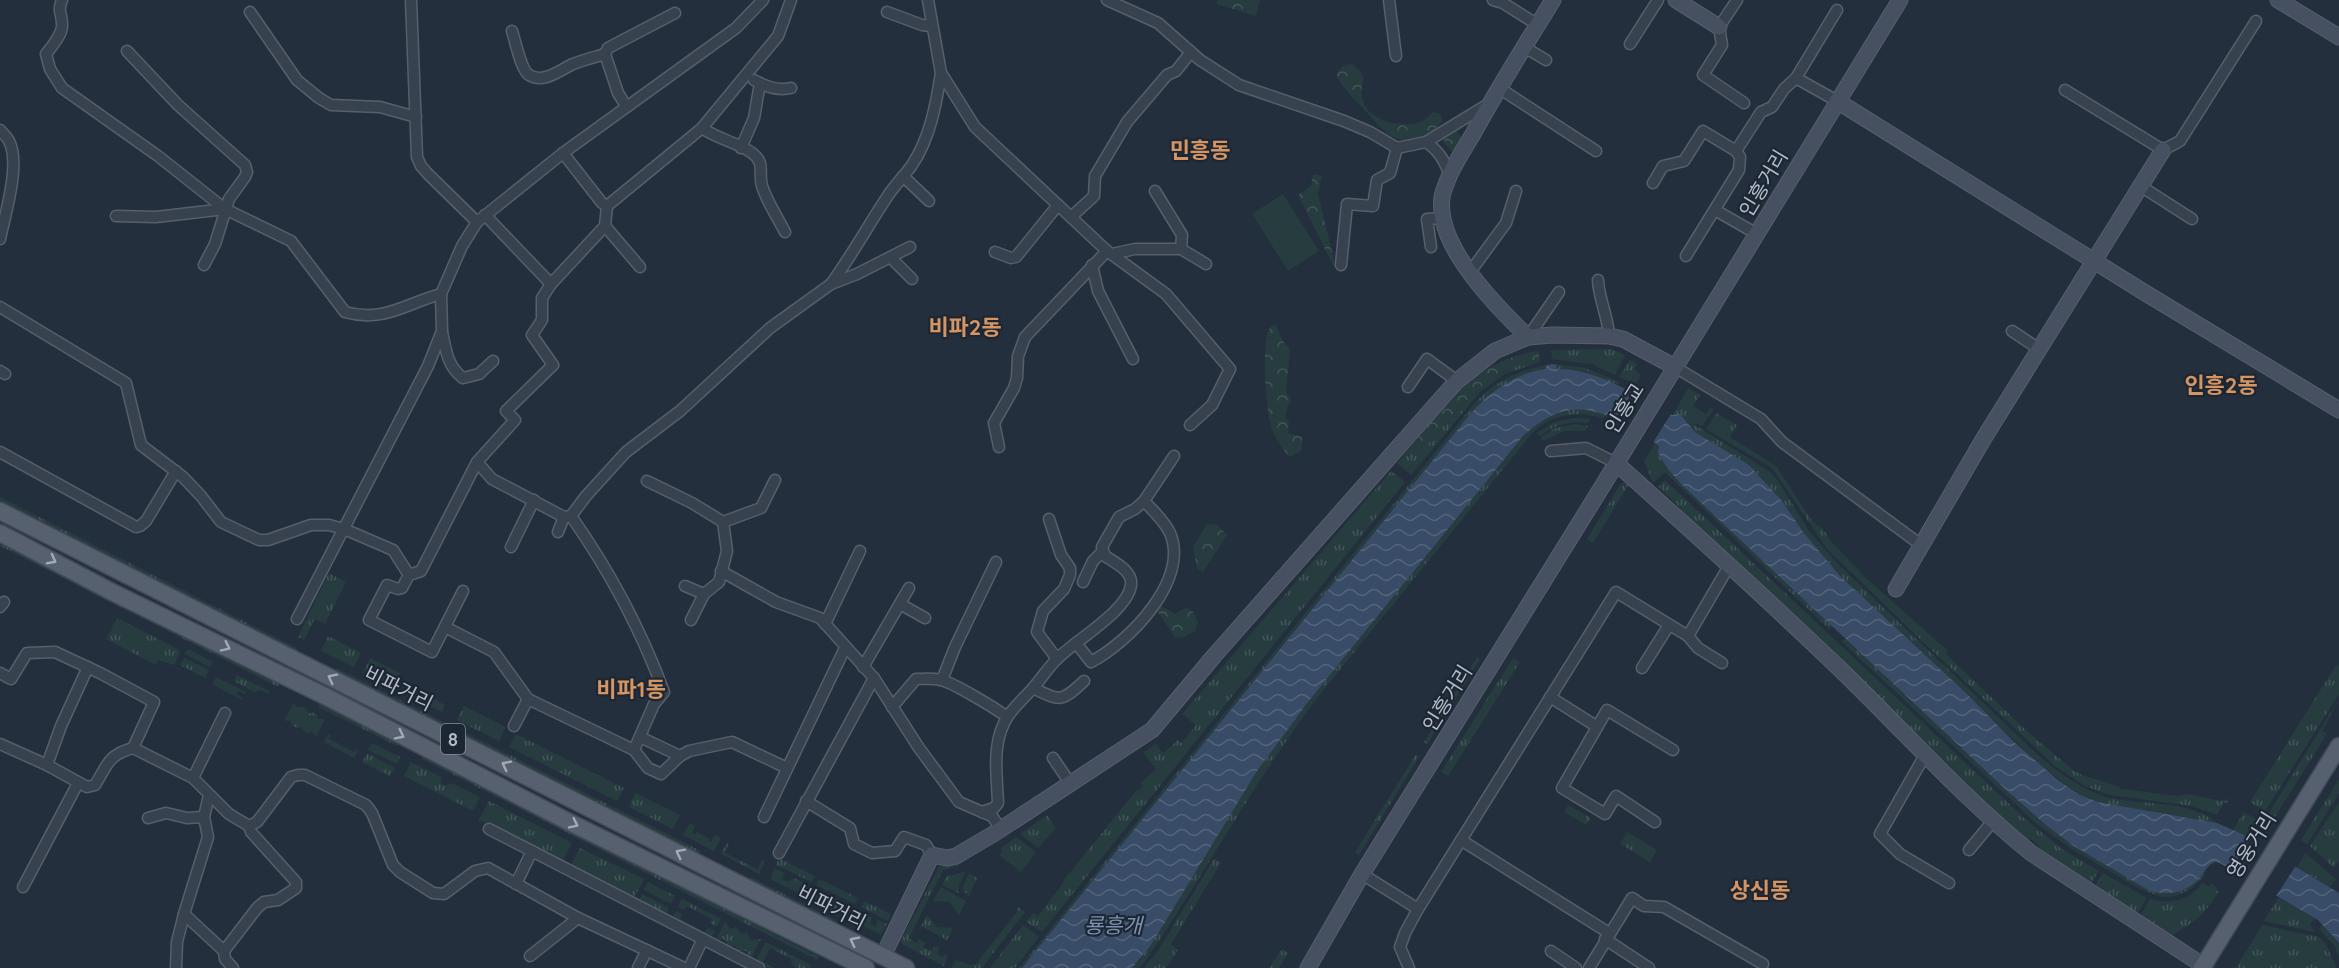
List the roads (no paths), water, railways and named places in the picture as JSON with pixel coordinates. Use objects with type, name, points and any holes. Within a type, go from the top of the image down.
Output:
[{"type":"main road","name":"비파거리","points":[[0,512],[906,968]]},
{"type":"main road","name":"비파거리","points":[[0,532],[112,592],[329,698],[567,821],[866,968]]},
{"type":"main road","name":"영웅거리","points":[[2203,967],[2339,746]]},
{"type":"street","points":[[62,0],[58,10],[63,24],[60,33],[46,54],[50,69],[62,88],[158,156],[225,209],[291,241],[345,312],[353,314],[391,313],[441,294]]},
{"type":"street","points":[[411,0],[417,158],[421,166],[551,284]]},
{"type":"street","points":[[493,361],[479,375],[463,378],[455,372],[448,360],[442,331],[441,294],[462,246],[481,219],[563,153],[736,28],[763,0]]},
{"type":"street","points":[[463,591],[432,652],[369,620],[387,585],[402,588],[409,575],[422,571],[477,462],[515,420],[506,411],[553,365],[532,335],[542,320],[542,298],[551,284],[606,226],[607,206],[702,129],[778,36],[791,0]]},
{"type":"street","points":[[928,0],[941,73],[975,127],[1109,253],[1166,294],[1230,369],[1212,405],[1190,425]]},
{"type":"street","points":[[1107,0],[1158,23],[1218,73],[1239,85],[1344,121],[1370,132],[1397,148],[1426,142],[1490,103]]},
{"type":"street","points":[[1389,0],[1396,56]]},
{"type":"street","points":[[1492,0],[1503,3],[1538,25]]},
{"type":"street","points":[[1528,337],[1500,309],[1470,272],[1448,237],[1443,218],[1443,189],[1490,103],[1553,0]]},
{"type":"street","points":[[1630,44],[1658,0]]},
{"type":"street","points":[[1676,0],[1719,27]]},
{"type":"street","points":[[1737,0],[1719,27],[1722,45],[1703,75],[1744,102]]},
{"type":"street","name":"인흥거리","points":[[1662,387],[1900,0]]},
{"type":"street","points":[[2278,0],[2339,37]]},
{"type":"street","points":[[1736,152],[1761,112],[1772,107],[1784,89],[1796,78],[1837,10]]},
{"type":"street","points":[[250,12],[297,80],[319,99],[331,105],[380,107],[416,117]]},
{"type":"street","points":[[887,12],[931,26]]},
{"type":"street","points":[[513,31],[524,68],[529,75],[540,77],[556,75],[571,65],[605,54],[612,45],[675,13]]},
{"type":"street","points":[[1896,589],[2139,185],[2163,150],[2180,141],[2256,21]]},
{"type":"street","points":[[1524,47],[1546,60]]},
{"type":"street","points":[[127,51],[178,105],[245,165],[247,172],[245,177],[225,209],[216,244],[204,265]]},
{"type":"street","points":[[1071,217],[1094,196],[1095,176],[1127,122],[1167,75],[1176,71],[1191,52]]},
{"type":"street","points":[[605,54],[618,93],[626,106]]},
{"type":"street","points":[[831,284],[852,255],[889,194],[912,164],[924,142],[935,109],[941,73]]},
{"type":"street","points":[[746,76],[782,90],[791,88]]},
{"type":"street","points":[[1796,78],[2339,410]]},
{"type":"street","points":[[741,148],[754,118],[760,83]]},
{"type":"street","points":[[1499,88],[1596,151]]},
{"type":"street","points":[[2065,90],[2163,150]]},
{"type":"street","points":[[702,129],[751,151],[761,162],[761,185],[785,232]]},
{"type":"street","points":[[0,130],[9,140],[13,153],[13,168],[0,239]]},
{"type":"street","points":[[1653,183],[1663,166],[1684,161],[1703,131],[1740,157],[1738,170],[1686,256]]},
{"type":"street","points":[[1426,142],[1435,148],[1444,159],[1450,175]]},
{"type":"street","points":[[1341,265],[1347,204],[1373,206],[1377,180],[1390,173],[1397,148]]},
{"type":"street","points":[[563,153],[602,203],[607,206]]},
{"type":"street","points":[[903,176],[930,201]]},
{"type":"street","points":[[2139,185],[2192,219]]},
{"type":"street","points":[[1155,191],[1182,235],[1180,249]]},
{"type":"street","points":[[1470,272],[1506,224],[1516,191]]},
{"type":"street","points":[[995,252],[1011,258],[1016,257],[1058,205]]},
{"type":"street","points":[[116,216],[156,217],[225,209]]},
{"type":"street","points":[[1715,210],[1757,234]]},
{"type":"street","points":[[1431,247],[1427,219],[1443,218]]},
{"type":"street","points":[[606,226],[640,267]]},
{"type":"street","points":[[558,532],[568,517],[626,452],[673,417],[770,328],[831,284],[857,274],[910,247]]},
{"type":"street","points":[[999,447],[994,423],[1014,388],[1018,356],[1025,337],[1092,265],[1109,253],[1135,249],[1180,249],[1206,264]]},
{"type":"street","points":[[891,258],[912,279]]},
{"type":"street","points":[[1092,265],[1098,291],[1133,359]]},
{"type":"street","points":[[1598,280],[1600,302],[1608,321],[1609,336]]},
{"type":"street","points":[[1528,337],[1559,292]]},
{"type":"street","points":[[0,307],[126,383],[141,445],[176,471],[201,496],[220,522],[259,540],[268,540],[311,525],[329,525],[344,529],[393,550],[409,575]]},
{"type":"street","points":[[297,619],[428,366],[442,331]]},
{"type":"street","points":[[2012,332],[2039,349]]},
{"type":"street","points":[[806,801],[850,828],[854,844],[872,853],[896,851],[904,837],[926,845],[932,855],[947,858],[956,856],[998,817],[1070,783],[1152,729],[1457,381],[1495,351],[1528,337],[1609,336],[1623,339],[1675,367],[1761,419],[1782,442],[1922,545]]},
{"type":"street","points":[[1408,387],[1427,359],[1457,381]]},
{"type":"street","name":"인흥교","points":[[1619,458],[1662,387]]},
{"type":"street","points":[[1551,451],[1586,448],[1619,458],[1729,566],[1841,670],[1993,821],[2031,853],[2203,967]]},
{"type":"street","points":[[0,452],[136,527],[146,521],[176,471]]},
{"type":"street","points":[[1083,582],[1093,561],[1102,552],[1102,547],[1119,517],[1135,509],[1144,501],[1174,456]]},
{"type":"street","name":"인흥거리","points":[[1308,968],[1362,874],[1619,458]]},
{"type":"street","points":[[477,462],[492,479],[568,517],[597,553],[653,662],[664,692],[654,704],[634,750]]},
{"type":"street","points":[[723,522],[761,508],[775,480]]},
{"type":"street","points":[[647,482],[692,503],[723,522]]},
{"type":"street","points":[[511,547],[534,500]]},
{"type":"street","points":[[1076,643],[1091,662],[1102,656],[1141,623],[1164,588],[1172,569],[1174,552],[1170,534],[1161,519],[1144,501]]},
{"type":"street","points":[[1048,519],[1061,555],[1070,568],[1070,575],[1064,589],[1043,611],[1036,632],[1057,659]]},
{"type":"street","points":[[691,620],[704,594],[719,582],[727,551],[723,522]]},
{"type":"street","points":[[825,624],[860,551]]},
{"type":"street","points":[[998,817],[996,746],[1007,717],[1057,659],[1120,607],[1131,586],[1126,570],[1102,552]]},
{"type":"street","points":[[942,680],[996,562]]},
{"type":"street","points":[[1688,636],[1729,566]]},
{"type":"street","points":[[721,571],[776,603],[820,618],[874,678],[919,748],[959,802],[998,817]]},
{"type":"street","points":[[685,586],[704,594]]},
{"type":"street","points":[[863,667],[909,588]]},
{"type":"street","points":[[1409,968],[1400,947],[1418,909],[1616,592],[1688,636],[1698,648],[1722,663]]},
{"type":"street","points":[[900,604],[926,618]]},
{"type":"street","points":[[1642,668],[1669,625]]},
{"type":"street","points":[[445,627],[494,652],[528,699],[634,750],[648,768],[661,774],[680,756],[694,749],[732,742],[787,768]]},
{"type":"street","points":[[764,817],[845,648]]},
{"type":"street","points":[[0,673],[11,679],[27,653],[55,652],[154,702],[133,748]]},
{"type":"street","points":[[47,765],[61,726],[88,667]]},
{"type":"street","points":[[779,854],[874,678]]},
{"type":"street","points":[[892,707],[916,679],[942,680],[996,708],[1007,717]]},
{"type":"street","points":[[1033,688],[1056,699],[1062,699],[1083,681]]},
{"type":"street","points":[[1550,698],[1596,726]]},
{"type":"street","points":[[514,726],[528,699]]},
{"type":"street","points":[[1655,822],[1616,796],[1605,814],[1562,788],[1607,710],[1673,750]]},
{"type":"street","points":[[193,778],[225,713]]},
{"type":"street","points":[[640,737],[680,756]]},
{"type":"street","points":[[0,744],[47,765],[87,787],[95,785],[112,757],[133,748],[193,778],[229,814],[249,826],[251,832],[296,882],[296,888],[278,900],[264,902],[257,908],[224,951]]},
{"type":"street","points":[[1925,755],[1880,834],[1900,854],[1949,883]]},
{"type":"street","points":[[1053,758],[1070,783]]},
{"type":"street","points":[[249,826],[257,822],[291,777],[305,775],[366,804],[372,813],[393,865],[433,893],[438,895],[450,891],[480,869],[488,868],[578,918],[684,968]]},
{"type":"street","points":[[23,887],[78,783]]},
{"type":"street","points":[[176,968],[177,942],[208,837],[204,817],[209,795]]},
{"type":"street","points":[[148,818],[165,813],[187,818],[204,817]]},
{"type":"street","points":[[1969,850],[1993,821]]},
{"type":"street","points":[[489,829],[759,968]]},
{"type":"street","points":[[1461,840],[1607,936],[1635,964],[1648,968]]},
{"type":"street","points":[[516,884],[532,851]]},
{"type":"street","points":[[883,956],[932,855]]},
{"type":"street","points":[[1362,874],[1418,909]]},
{"type":"street","points":[[1589,968],[1632,898],[1644,906],[1664,907],[1762,964]]},
{"type":"street","points":[[184,914],[224,951],[225,959],[233,968]]},
{"type":"street","points":[[530,956],[578,918]]},
{"type":"street","points":[[688,968],[703,939]]},
{"type":"street","points":[[638,968],[647,950]]},
{"type":"street","points":[[1551,951],[1576,968]]},
{"type":"water","name":"룡흥개","points":[[1554,364],[1557,369],[1573,370],[1603,379],[1672,415],[1680,414],[1695,432],[1749,465],[1782,501],[1804,533],[1840,576],[1967,694],[2014,742],[2058,780],[2080,795],[2098,802],[2217,823],[2242,834],[2339,893],[2339,943],[2318,920],[2220,863],[2215,862],[2207,867],[2196,881],[2184,890],[2163,893],[2148,890],[2072,845],[2004,788],[1681,484],[1658,453],[1659,446],[1613,418],[1586,410],[1574,410],[1549,417],[1523,436],[1305,706],[1257,771],[1151,945],[1132,968],[1022,968],[1471,413],[1505,384]]},
{"type":"district","name":"민흥동","points":[[1200,150]]},
{"type":"district","name":"비파2동","points":[[965,327]]},
{"type":"district","name":"인흥2동","points":[[2221,385]]},
{"type":"district","name":"비파1동","points":[[631,689]]},
{"type":"district","name":"상신동","points":[[1760,890]]}]
